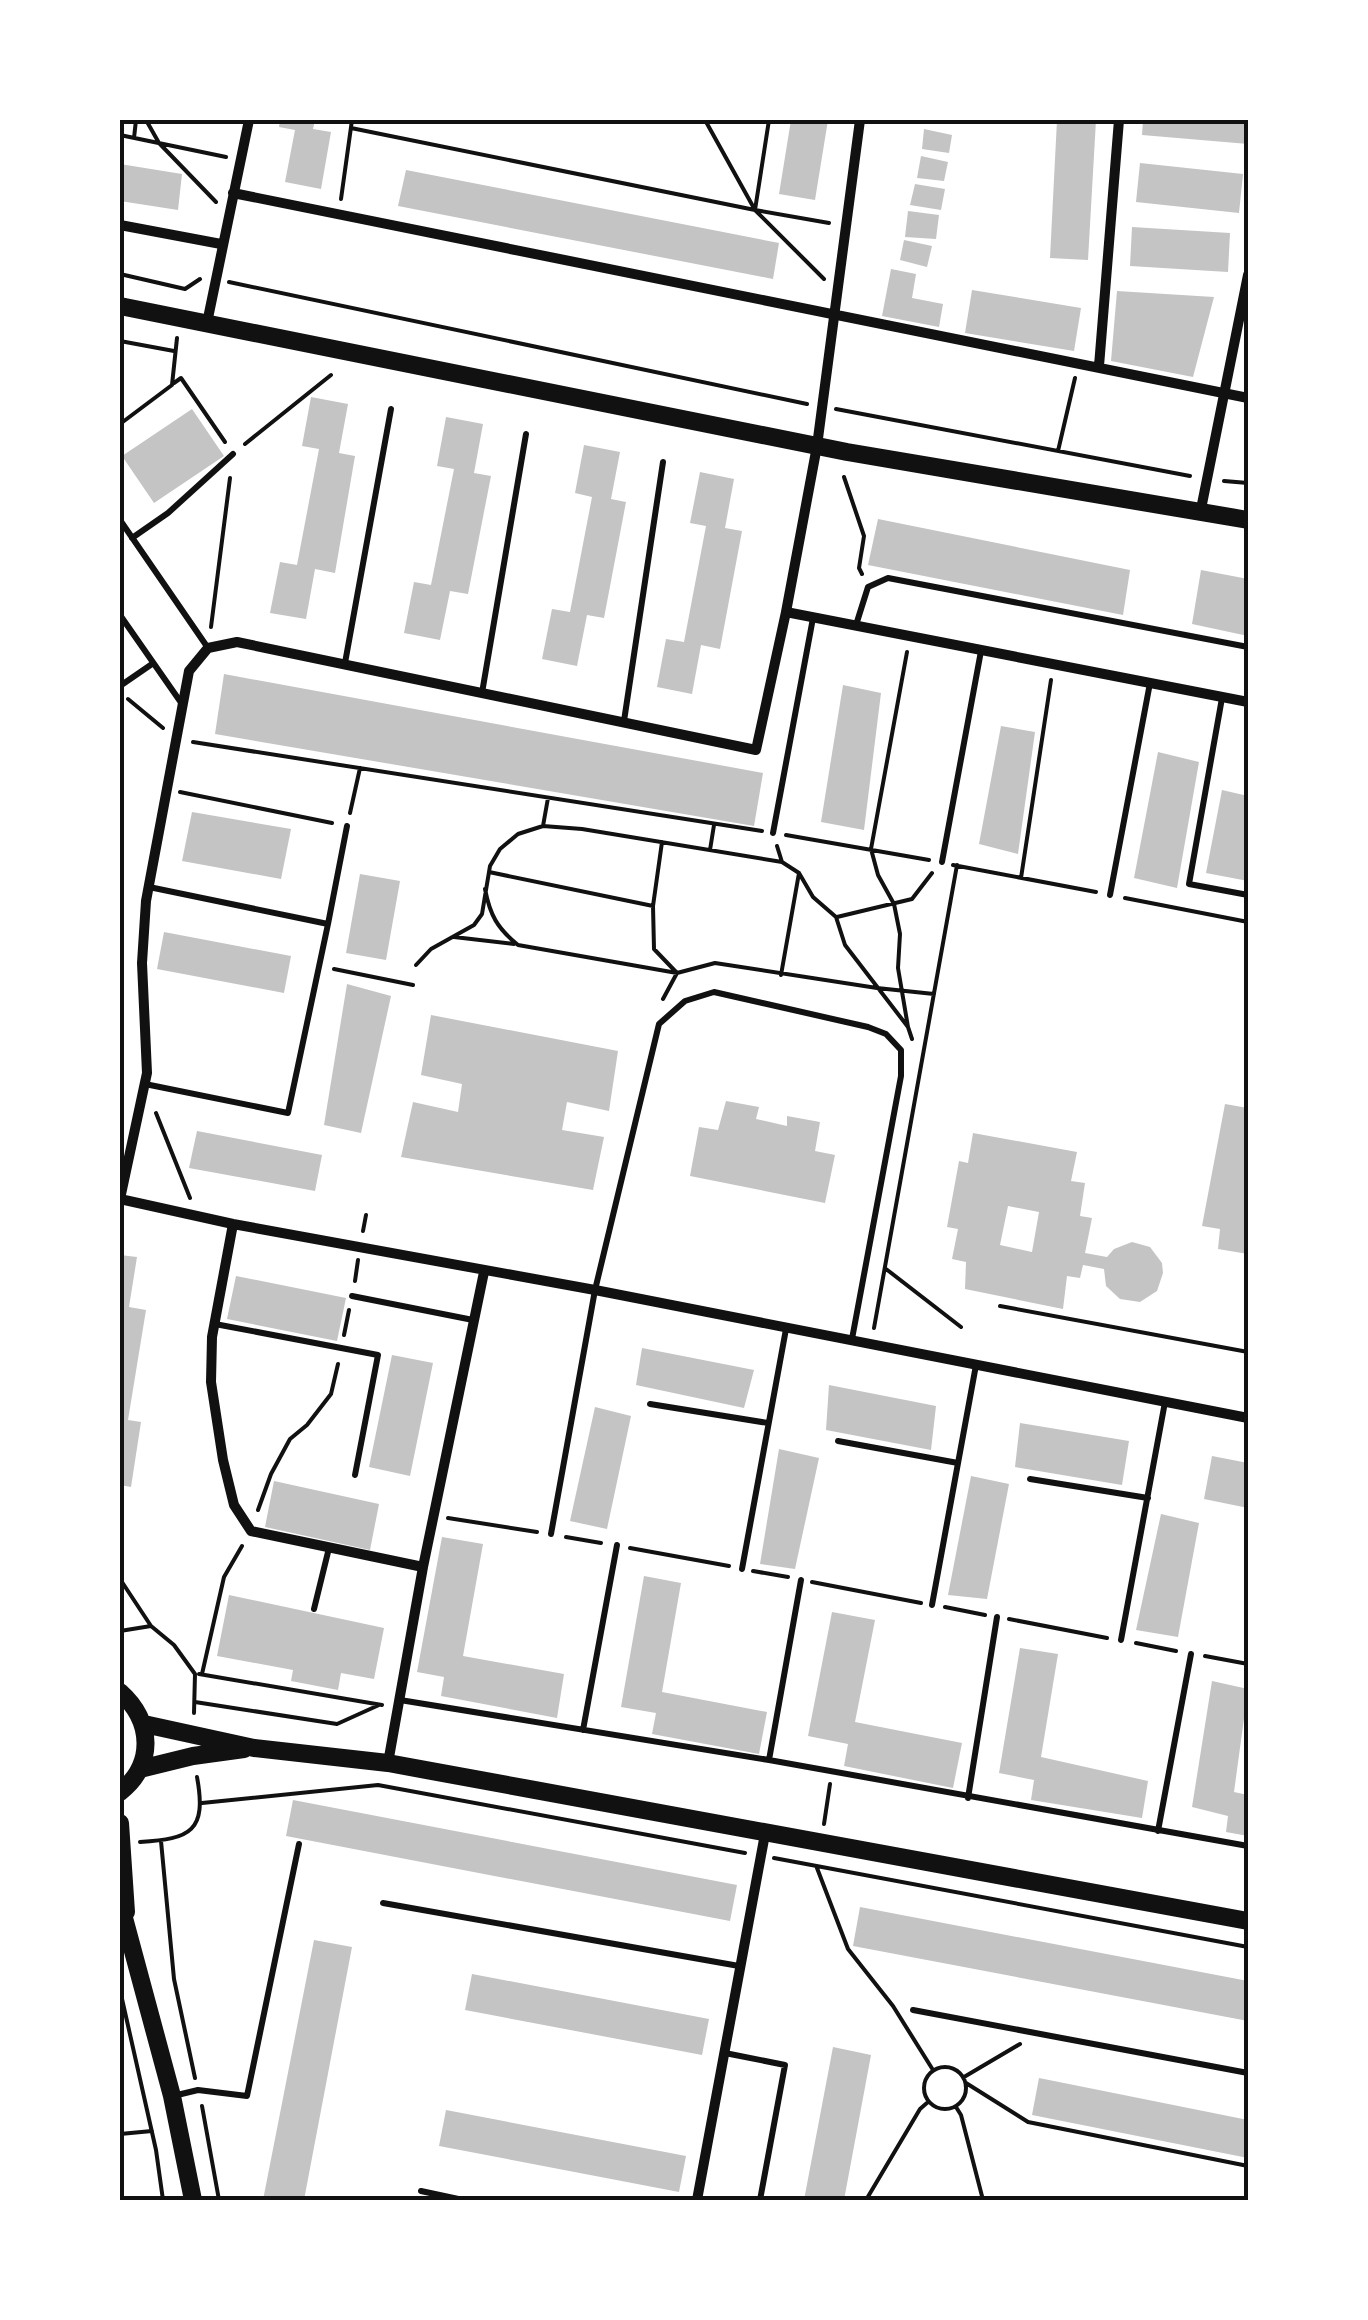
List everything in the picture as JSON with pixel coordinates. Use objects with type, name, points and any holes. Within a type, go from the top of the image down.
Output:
[{"type":"street","points":[[206,323],[249,120]]},
{"type":"street","points":[[860,120],[817,446],[756,750],[237,642],[208,648],[189,671],[149,888],[142,963],[145,1084],[120,1199],[233,1224],[596,1290],[1248,1418]]},
{"type":"street","points":[[1099,366],[1119,120]]},
{"type":"street","points":[[234,192],[1248,398]]},
{"type":"street","points":[[120,225],[222,244]]},
{"type":"street","points":[[1201,510],[1248,274]]},
{"type":"street","points":[[120,306],[817,446],[1248,520]]},
{"type":"street","points":[[786,612],[1248,702]]},
{"type":"street","points":[[233,1224],[214,1324],[211,1382],[234,1506],[251,1531],[423,1566]]},
{"type":"street","points":[[388,1763],[423,1566],[484,1272]]},
{"type":"street","points":[[120,1692],[144,1724],[146,1754],[140,1769],[120,1792]]},
{"type":"street","points":[[144,1724],[254,1748],[388,1763],[1248,1920]]},
{"type":"street","points":[[140,1769],[193,1756],[254,1748]]},
{"type":"street","points":[[120,1823],[123,1910],[172,2096],[193,2200]]},
{"type":"street","points":[[697,2200],[765,1834]]},
{"type":"lane","points":[[345,663],[391,410]]},
{"type":"lane","points":[[482,693],[526,434]]},
{"type":"lane","points":[[132,538],[168,513],[233,454]]},
{"type":"lane","points":[[624,723],[663,462]]},
{"type":"lane","points":[[120,520],[208,648]]},
{"type":"lane","points":[[856,626],[868,587],[888,578],[1248,647]]},
{"type":"lane","points":[[120,615],[183,706]]},
{"type":"lane","points":[[773,833],[813,618]]},
{"type":"lane","points":[[942,862],[981,651]]},
{"type":"lane","points":[[120,689],[152,664]]},
{"type":"lane","points":[[1110,895],[1150,684]]},
{"type":"lane","points":[[1222,697],[1189,884],[1248,895]]},
{"type":"lane","points":[[145,1084],[288,1113],[348,826]]},
{"type":"lane","points":[[149,888],[328,924]]},
{"type":"lane","points":[[551,1534],[596,1290],[659,1024],[685,1001],[714,992],[868,1027],[886,1034],[902,1050],[902,1076],[852,1339]]},
{"type":"lane","points":[[352,1296],[474,1320]]},
{"type":"lane","points":[[214,1324],[378,1355],[355,1475]]},
{"type":"lane","points":[[742,1568],[787,1328]]},
{"type":"lane","points":[[932,1605],[976,1365]]},
{"type":"lane","points":[[1121,1640],[1166,1402]]},
{"type":"lane","points":[[650,1404],[768,1423]]},
{"type":"lane","points":[[838,1440],[958,1463]]},
{"type":"lane","points":[[1030,1479],[1148,1498]]},
{"type":"lane","points":[[584,1730],[618,1545]]},
{"type":"lane","points":[[314,1609],[330,1547]]},
{"type":"lane","points":[[769,1760],[801,1580]]},
{"type":"lane","points":[[968,1798],[997,1617]]},
{"type":"lane","points":[[1158,1831],[1191,1654]]},
{"type":"lane","points":[[399,1704],[769,1760],[1248,1846]]},
{"type":"lane","points":[[172,2096],[198,2090],[247,2096],[300,1844]]},
{"type":"lane","points":[[384,1903],[741,1966]]},
{"type":"lane","points":[[913,2010],[1248,2073]]},
{"type":"lane","points":[[724,2053],[785,2065],[760,2200]]},
{"type":"lane","points":[[421,2191],[463,2200]]},
{"type":"path","points":[[134,138],[136,120]]},
{"type":"path","points":[[146,120],[159,143],[216,202]]},
{"type":"path","points":[[339,214],[352,120]]},
{"type":"path","points":[[704,120],[755,210],[835,290]]},
{"type":"path","points":[[755,210],[769,120]]},
{"type":"path","points":[[351,128],[846,226]]},
{"type":"path","points":[[120,135],[226,157]]},
{"type":"path","points":[[120,274],[185,289],[201,278],[214,279],[822,407],[1206,479],[1248,483]]},
{"type":"path","points":[[120,341],[174,351],[172,385]]},
{"type":"path","points":[[1058,451],[1078,362]]},
{"type":"path","points":[[233,454],[331,375]]},
{"type":"path","points":[[120,424],[181,378],[233,454],[208,648]]},
{"type":"path","points":[[844,477],[864,536],[859,568],[868,587]]},
{"type":"path","points":[[910,637],[871,848],[878,875],[894,904],[900,934],[898,968],[912,1040]]},
{"type":"path","points":[[1021,878],[1054,665]]},
{"type":"path","points":[[120,689],[177,740],[871,848],[1248,922]]},
{"type":"path","points":[[167,790],[348,826],[360,768]]},
{"type":"path","points":[[544,826],[548,798]]},
{"type":"path","points":[[710,850],[714,824]]},
{"type":"path","points":[[416,966],[431,949],[474,925],[482,914],[489,872],[500,848],[518,834],[544,826],[582,829],[782,862],[800,873],[812,897],[836,917],[844,944],[908,1027]]},
{"type":"path","points":[[773,833],[782,862]]},
{"type":"path","points":[[662,842],[653,906],[654,949],[676,973]]},
{"type":"path","points":[[836,917],[912,899],[942,862]]},
{"type":"path","points":[[871,1343],[957,865]]},
{"type":"path","points":[[489,872],[653,906]]},
{"type":"path","points":[[780,974],[800,873]]},
{"type":"path","points":[[485,889],[490,914],[502,932],[518,945]]},
{"type":"path","points":[[454,936],[676,973],[715,963],[934,994]]},
{"type":"path","points":[[319,966],[412,985]]},
{"type":"path","points":[[917,1054],[922,1067]]},
{"type":"path","points":[[145,1084],[197,1216]]},
{"type":"path","points":[[202,1674],[224,1578],[251,1531],[280,1456],[330,1394],[366,1215]]},
{"type":"path","points":[[885,1269],[961,1328]]},
{"type":"path","points":[[1000,1306],[1248,1352]]},
{"type":"path","points":[[433,1516],[618,1545],[1248,1664]]},
{"type":"path","points":[[120,1579],[150,1626],[174,1645],[195,1674],[193,1721]]},
{"type":"path","points":[[120,1631],[150,1626]]},
{"type":"path","points":[[195,1674],[399,1704]]},
{"type":"path","points":[[195,1702],[338,1724],[379,1704]]},
{"type":"path","points":[[136,1842],[187,1835],[198,1824],[202,1803],[195,1766]]},
{"type":"path","points":[[832,1772],[817,1867],[848,1949],[893,2006],[932,2070]]},
{"type":"path","points":[[202,1803],[378,1785],[1248,1947]]},
{"type":"path","points":[[161,1841],[174,1979],[219,2200]]},
{"type":"path","points":[[120,1990],[152,2131],[163,2200]]},
{"type":"path","points":[[965,2080],[1036,2035]]},
{"type":"path","points":[[932,2070],[946,2066],[1028,2122],[1248,2166]]},
{"type":"path","points":[[932,2070],[924,2089],[928,2102],[941,2109],[956,2107],[965,2097],[965,2080]]},
{"type":"path","points":[[866,2200],[920,2109],[928,2102]]},
{"type":"path","points":[[956,2107],[983,2200]]},
{"type":"path","points":[[120,2134],[152,2131]]},
{"type":"building","points":[[280,120],[315,120],[313,129],[331,132],[321,189],[285,182],[295,130],[279,127]]},
{"type":"building","points":[[791,120],[828,120],[815,200],[779,194]]},
{"type":"building","points":[[1057,120],[1096,120],[1088,260],[1050,258]]},
{"type":"building","points":[[1143,120],[1248,120],[1248,144],[1142,135]]},
{"type":"building","points":[[924,129],[952,135],[949,153],[922,149]]},
{"type":"building","points":[[921,156],[948,162],[944,181],[917,178]]},
{"type":"building","points":[[1140,163],[1243,174],[1239,213],[1136,202]]},
{"type":"building","points":[[120,164],[182,174],[178,210],[120,201]]},
{"type":"building","points":[[406,170],[779,243],[773,279],[398,206]]},
{"type":"building","points":[[915,184],[945,189],[941,210],[910,205]]},
{"type":"building","points":[[908,211],[939,215],[936,239],[905,237]]},
{"type":"building","points":[[1132,227],[1230,233],[1228,272],[1130,266]]},
{"type":"building","points":[[904,240],[932,246],[927,267],[900,260]]},
{"type":"building","points":[[891,269],[916,274],[912,298],[943,304],[939,327],[882,316]]},
{"type":"building","points":[[972,290],[1081,308],[1074,351],[965,333]]},
{"type":"building","points":[[1117,291],[1214,297],[1193,377],[1111,361]]},
{"type":"building","points":[[311,397],[348,404],[339,453],[355,456],[335,573],[315,569],[306,619],[270,613],[280,562],[297,565],[319,449],[302,446]]},
{"type":"building","points":[[192,409],[224,456],[154,503],[122,456]]},
{"type":"building","points":[[446,417],[483,424],[474,473],[491,476],[468,594],[450,591],[440,640],[404,633],[414,582],[431,585],[454,469],[437,466]]},
{"type":"building","points":[[584,445],[620,452],[611,499],[626,502],[604,618],[587,615],[577,666],[542,659],[552,609],[570,612],[592,497],[575,493]]},
{"type":"building","points":[[700,472],[734,479],[725,528],[742,531],[720,649],[701,645],[692,694],[657,687],[666,639],[684,642],[706,526],[690,523]]},
{"type":"building","points":[[878,519],[1130,570],[1123,615],[868,565]]},
{"type":"building","points":[[1201,570],[1248,579],[1248,636],[1192,624]]},
{"type":"building","points":[[224,674],[763,773],[754,826],[215,734]]},
{"type":"building","points":[[843,685],[881,693],[864,830],[821,822]]},
{"type":"building","points":[[1001,726],[1035,732],[1018,854],[979,844]]},
{"type":"building","points":[[1158,752],[1199,762],[1177,888],[1134,878]]},
{"type":"building","points":[[1222,790],[1248,796],[1248,881],[1206,873]]},
{"type":"building","points":[[192,812],[291,829],[281,879],[182,861]]},
{"type":"building","points":[[360,874],[400,881],[386,960],[346,953]]},
{"type":"building","points":[[164,932],[291,956],[284,993],[157,969]]},
{"type":"building","points":[[347,984],[391,996],[361,1133],[324,1125]]},
{"type":"building","points":[[431,1015],[618,1051],[609,1111],[567,1102],[562,1130],[604,1137],[593,1190],[401,1157],[413,1102],[458,1112],[462,1084],[421,1075]]},
{"type":"building","points":[[726,1101],[759,1107],[756,1119],[787,1126],[787,1116],[820,1122],[815,1151],[835,1155],[825,1203],[690,1176],[699,1127],[718,1130]]},
{"type":"building","points":[[1225,1104],[1248,1108],[1248,1254],[1218,1249],[1220,1229],[1202,1226]]},
{"type":"building","points":[[197,1131],[322,1155],[315,1191],[189,1168]]},
{"type":"building","points":[[973,1133],[1077,1152],[1071,1181],[1085,1183],[1080,1216],[1092,1218],[1085,1253],[1107,1257],[1114,1249],[1132,1242],[1150,1247],[1162,1263],[1157,1291],[1140,1302],[1120,1299],[1106,1286],[1104,1269],[1083,1265],[1080,1278],[1067,1276],[1063,1309],[965,1289],[966,1262],[952,1259],[958,1229],[947,1227],[959,1161],[968,1163]],"holes":[[[1008,1206],[1039,1212],[1032,1252],[1000,1245]]]},
{"type":"building","points":[[120,1255],[137,1257],[129,1307],[146,1310],[128,1420],[141,1422],[131,1487],[120,1485]]},
{"type":"building","points":[[236,1276],[346,1298],[337,1341],[227,1319]]},
{"type":"building","points":[[642,1348],[754,1370],[744,1408],[636,1385]]},
{"type":"building","points":[[392,1355],[433,1363],[410,1476],[369,1467]]},
{"type":"building","points":[[829,1385],[936,1406],[931,1450],[826,1430]]},
{"type":"building","points":[[595,1407],[631,1416],[607,1529],[570,1521]]},
{"type":"building","points":[[1020,1423],[1129,1441],[1122,1485],[1015,1467]]},
{"type":"building","points":[[779,1449],[819,1458],[795,1569],[760,1564]]},
{"type":"building","points":[[1212,1456],[1248,1463],[1248,1508],[1204,1499]]},
{"type":"building","points":[[971,1476],[1009,1484],[987,1599],[948,1595]]},
{"type":"building","points":[[274,1481],[379,1504],[370,1550],[265,1527]]},
{"type":"building","points":[[1161,1514],[1199,1523],[1178,1637],[1136,1630]]},
{"type":"building","points":[[442,1537],[483,1544],[463,1656],[564,1674],[557,1718],[441,1696],[444,1677],[417,1672]]},
{"type":"building","points":[[644,1576],[681,1583],[662,1692],[767,1712],[759,1754],[652,1734],[656,1713],[621,1707]]},
{"type":"building","points":[[229,1595],[384,1628],[374,1679],[341,1673],[338,1690],[291,1681],[293,1670],[217,1656]]},
{"type":"building","points":[[832,1612],[875,1620],[855,1722],[962,1743],[953,1788],[844,1766],[848,1744],[808,1736]]},
{"type":"building","points":[[1020,1648],[1058,1654],[1041,1757],[1148,1781],[1142,1818],[1031,1800],[1034,1780],[999,1773]]},
{"type":"building","points":[[1212,1681],[1248,1689],[1234,1792],[1248,1795],[1248,1836],[1226,1832],[1228,1816],[1192,1807]]},
{"type":"building","points":[[293,1800],[737,1885],[730,1921],[286,1836]]},
{"type":"building","points":[[860,1907],[1248,1981],[1248,2021],[853,1946]]},
{"type":"building","points":[[314,1940],[352,1947],[304,2200],[263,2200]]},
{"type":"building","points":[[472,1974],[709,2019],[702,2055],[465,2010]]},
{"type":"building","points":[[833,2047],[871,2055],[844,2200],[804,2200]]},
{"type":"building","points":[[1039,2078],[1248,2120],[1248,2158],[1032,2115]]},
{"type":"building","points":[[446,2110],[686,2156],[679,2192],[439,2146]]}]
